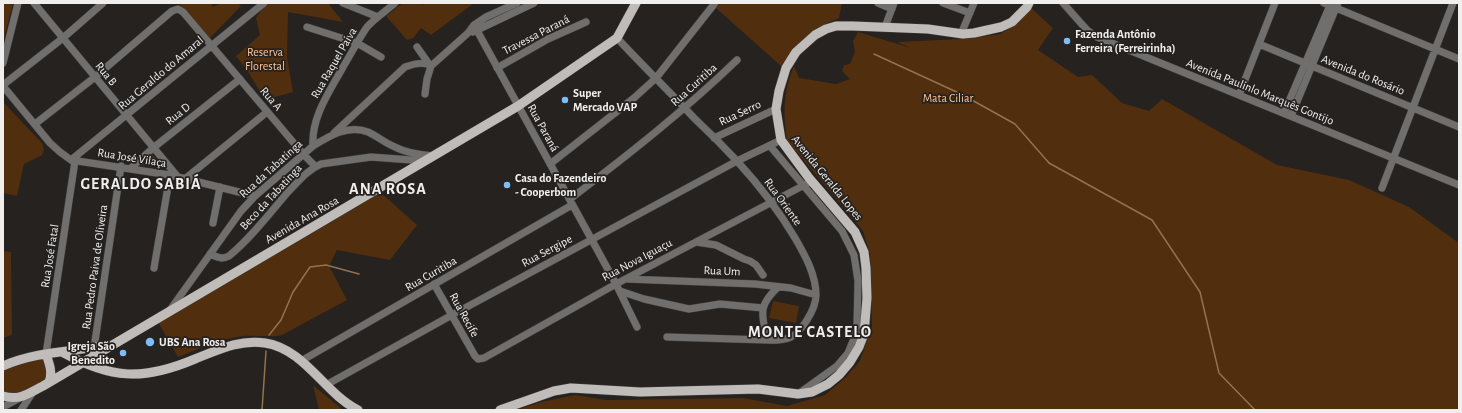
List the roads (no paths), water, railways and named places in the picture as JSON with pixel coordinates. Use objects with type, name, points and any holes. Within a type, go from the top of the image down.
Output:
[{"type":"main road","points":[[616,38],[636,3]]},
{"type":"main road","name":"Avenida Geralda Lopes","points":[[500,410],[554,391],[571,388],[640,392],[758,389],[798,394],[812,392],[828,384],[839,375],[850,362],[860,347],[864,334],[866,319],[866,268],[864,252],[855,232],[808,183],[781,140],[776,109],[779,91],[786,68],[796,52],[815,35],[836,26],[928,29],[961,34],[974,33],[1001,27],[1012,22],[1029,3]]},
{"type":"main road","name":"Avenida Ana Rosa","points":[[21,398],[119,342],[518,106],[616,38]]},
{"type":"main road","name":"Avenida Ana Rosa","points":[[3,366],[20,359],[42,354],[94,348],[119,342]]},
{"type":"main road","points":[[62,352],[82,363],[112,372],[144,374],[173,368],[224,347],[250,342],[265,343],[289,352],[340,398],[358,410]]},
{"type":"main road","points":[[42,354],[51,369],[48,382]]},
{"type":"main road","points":[[3,396],[9,398],[21,398]]},
{"type":"street","points":[[3,63],[18,3]]},
{"type":"street","name":"Rua B","points":[[34,3],[153,148],[174,176]]},
{"type":"street","points":[[73,160],[60,152],[50,143],[3,86],[63,38],[103,3]]},
{"type":"street","name":"Rua Geraldo do Amaral","points":[[73,160],[264,3]]},
{"type":"street","points":[[343,3],[378,17]]},
{"type":"street","name":"Rua Raquel Paiva","points":[[313,146],[314,127],[319,113],[357,43],[367,28],[395,3]]},
{"type":"street","points":[[425,94],[430,65],[486,17],[516,3]]},
{"type":"street","points":[[475,28],[534,3]]},
{"type":"street","points":[[550,164],[634,98],[656,78],[715,3]]},
{"type":"street","points":[[878,3],[893,6],[885,27]]},
{"type":"street","points":[[943,3],[970,13]]},
{"type":"street","points":[[961,34],[974,3]]},
{"type":"street","name":"Avenida Paulinlo Marquês Gontijo","points":[[1063,3],[1088,30],[1097,37],[1459,184]]},
{"type":"street","points":[[1239,95],[1275,3]]},
{"type":"street","points":[[1382,188],[1453,3]]},
{"type":"street","points":[[1288,115],[1332,5],[1459,59]]},
{"type":"street","name":"Rua A","points":[[95,77],[172,11],[178,9],[183,12],[212,45],[304,155],[315,166]]},
{"type":"street","name":"Travessa Paraná","points":[[497,68],[548,39],[586,22]]},
{"type":"street","points":[[307,27],[357,43],[381,57]]},
{"type":"street","name":"Rua Paraná","points":[[475,28],[618,287],[636,327]]},
{"type":"street","name":"Rua Oriente","points":[[616,38],[737,161],[771,202],[801,248],[813,278],[816,295],[811,314],[805,324],[796,334],[782,341],[667,337]]},
{"type":"street","name":"Avenida do Rosário","points":[[1259,44],[1459,127]]},
{"type":"street","points":[[417,47],[430,65]]},
{"type":"street","name":"Rua Curitiba","points":[[300,361],[434,284],[571,202],[685,108],[737,60]]},
{"type":"street","points":[[332,134],[406,67],[417,64],[430,65]]},
{"type":"street","points":[[35,124],[95,77]]},
{"type":"street","name":"Rua D","points":[[131,168],[153,148],[240,79]]},
{"type":"street","name":"Rua Serro","points":[[714,138],[776,109]]},
{"type":"street","points":[[186,178],[268,112]]},
{"type":"street","name":"Rua da Tabatinga","points":[[168,313],[235,218],[254,196],[313,146],[332,134],[350,130],[362,130],[376,136],[396,148],[430,159]]},
{"type":"street","name":"Rua Sergipe","points":[[326,385],[737,161],[781,140]]},
{"type":"street","name":"Avenida Geralda Lopes","points":[[770,146],[808,183]]},
{"type":"street","name":"Beco da Tabatinga","points":[[210,254],[225,258],[232,254],[300,180],[315,166],[327,162],[371,157],[430,159]]},
{"type":"street","name":"Rua José Vilaça","points":[[73,160],[121,166],[186,178],[254,196]]},
{"type":"street","name":"Rua José Fatal","points":[[42,354],[73,160]]},
{"type":"street","name":"Rua Pedro Paiva de Oliveira","points":[[94,348],[121,166]]},
{"type":"street","points":[[154,268],[174,176]]},
{"type":"street","name":"Rua Nova Iguaçu","points":[[475,356],[481,359],[487,357],[514,340],[618,287],[626,278],[808,183]]},
{"type":"street","points":[[213,223],[220,187]]},
{"type":"street","points":[[695,242],[716,245],[744,259],[750,260],[756,265],[763,275]]},
{"type":"street","name":"Rua Um","points":[[626,278],[739,283],[798,289],[816,295]]},
{"type":"street","name":"Rua Recife","points":[[434,284],[475,356]]},
{"type":"street","points":[[618,287],[644,299],[689,309],[720,304],[763,308]]},
{"type":"street","points":[[767,340],[763,322],[763,308],[767,298],[778,287]]},
{"type":"street","points":[[21,410],[34,391]]},
{"type":"street","points":[[3,407],[21,398]]},
{"type":"waterway","points":[[874,54],[961,94],[1015,124],[1049,163],[1152,220],[1200,292],[1219,373],[1255,410]]},
{"type":"waterway","points":[[269,335],[281,320],[293,292],[310,267],[326,265],[359,274]]},
{"type":"waterway","points":[[262,410],[266,351]]},
{"type":"place","name":"Fazenda Antônio Ferreira (Ferreirinha)","points":[[1067,41]]},
{"type":"place","name":"Super Mercado VAP","points":[[565,100]]},
{"type":"place","name":"Casa do Fazendeiro - Cooperbom","points":[[507,185]]},
{"type":"place","name":"UBS Ana Rosa","points":[[150,342]]},
{"type":"place","name":"Igreja São Benedito","points":[[123,353]]},
{"type":"district","name":"GERALDO SABIÁ","points":[[141,184]]},
{"type":"district","name":"ANA ROSA","points":[[388,189]]},
{"type":"district","name":"MONTE CASTELO","points":[[810,332]]},
{"type":"park label","name":"Reserva Florestal","points":[[265,59]]},
{"type":"park label","name":"Mata Ciliar","points":[[948,98]]}]
